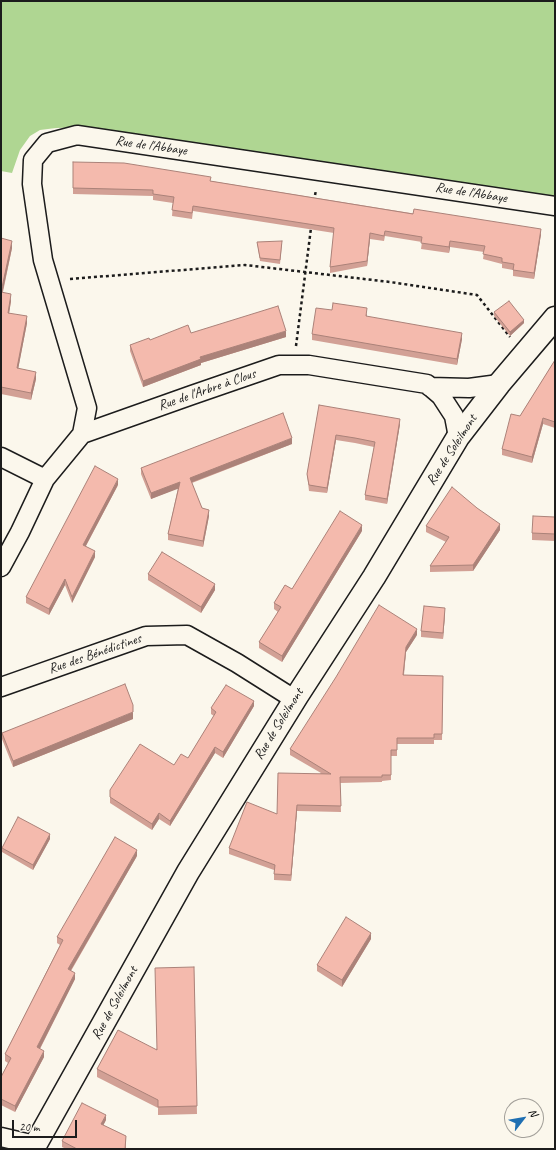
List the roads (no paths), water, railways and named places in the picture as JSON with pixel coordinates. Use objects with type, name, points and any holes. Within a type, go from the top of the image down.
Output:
[{"type":"street","name":"Rue de l'Abbaye","points":[[82,434],[87,408],[43,260],[32,184],[33,160],[47,143],[77,135],[555,206]]},
{"type":"street","points":[[535,203],[555,214]]},
{"type":"street","name":"Rue de Soleilmont","points":[[34,1147],[188,872],[294,699],[374,577],[458,437],[499,384],[555,318]]},
{"type":"street","name":"Rue de l'Arbre à Clous","points":[[82,434],[280,365],[303,365],[427,384],[441,396],[454,416],[458,437]]},
{"type":"street","points":[[430,387],[469,388],[499,384]]},
{"type":"street","points":[[1,567],[20,532],[45,479],[82,434]]},
{"type":"street","points":[[1,457],[45,479]]},
{"type":"street","name":"Rue des Bénédictines","points":[[1,687],[146,636],[187,635],[294,699]]},
{"type":"street","points":[[1,1137],[34,1147]]}]
